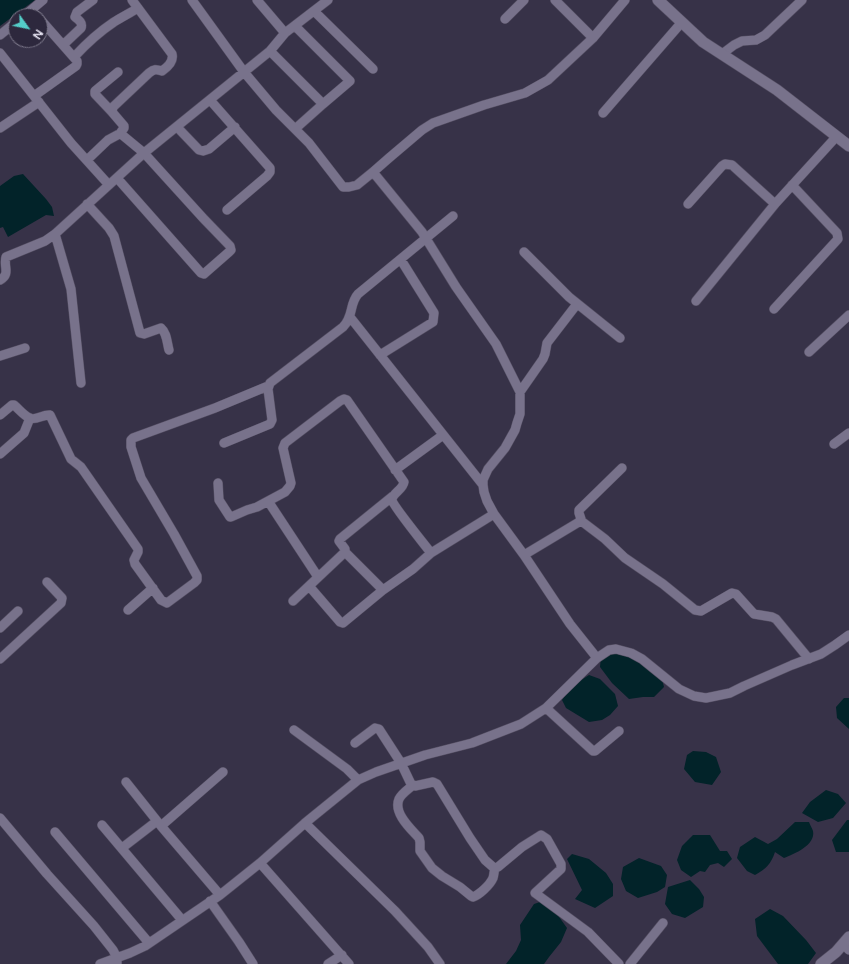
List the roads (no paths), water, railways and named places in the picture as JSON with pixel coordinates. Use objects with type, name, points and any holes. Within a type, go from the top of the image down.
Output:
[{"type":"street","points":[[63,45],[82,26],[76,17],[77,12],[93,0]]},
{"type":"street","points":[[112,112],[113,107],[149,72],[156,69],[162,71],[172,62],[173,57],[132,0]]},
{"type":"street","points":[[192,0],[244,72],[276,110],[309,144],[343,187],[356,185],[422,130],[433,123],[484,105],[525,93],[548,80],[593,38],[625,0]]},
{"type":"street","points":[[257,0],[285,33]]},
{"type":"street","points":[[505,19],[524,0]]},
{"type":"street","points":[[555,0],[593,38]]},
{"type":"street","points":[[658,0],[703,42],[777,90],[849,146]]},
{"type":"street","points":[[722,54],[742,41],[756,40],[765,34],[802,0]]},
{"type":"street","points":[[0,280],[6,275],[6,257],[45,241],[55,234],[144,153],[270,51],[285,33],[326,1]]},
{"type":"street","points":[[74,58],[99,33],[113,22],[138,8]]},
{"type":"street","points":[[314,11],[373,69]]},
{"type":"street","points":[[603,113],[682,22]]},
{"type":"street","points":[[295,26],[350,81],[295,129]]},
{"type":"street","points":[[0,35],[8,28]]},
{"type":"street","points":[[0,128],[37,99],[77,64],[77,61],[48,28]]},
{"type":"street","points":[[270,51],[323,104]]},
{"type":"street","points":[[0,53],[71,143],[109,185]]},
{"type":"street","points":[[86,160],[108,140],[121,133],[124,128],[124,126],[95,91],[118,72]]},
{"type":"street","points":[[210,100],[270,168],[270,172],[227,210]]},
{"type":"street","points":[[177,127],[198,150],[204,151],[209,149],[235,127]]},
{"type":"street","points":[[116,178],[201,273],[204,274],[231,250],[230,246],[144,153],[121,133]]},
{"type":"street","points":[[696,301],[775,204],[837,136]]},
{"type":"street","points":[[688,204],[722,166],[726,164],[732,165],[775,204]]},
{"type":"street","points":[[373,172],[422,232],[456,287],[496,344],[520,392],[520,414],[515,430],[505,448],[484,476],[483,485],[487,501],[494,514],[524,555],[570,624],[597,658]]},
{"type":"street","points":[[774,309],[838,239],[837,234],[792,185]]},
{"type":"street","points":[[87,204],[109,228],[114,236],[140,333],[144,334],[162,328],[165,334],[168,350]]},
{"type":"street","points":[[0,415],[14,405],[30,418],[34,419],[47,414],[50,415],[71,459],[81,467],[138,549],[134,562],[161,600],[167,603],[194,583],[197,580],[197,576],[141,478],[131,447],[131,440],[268,386],[276,378],[343,327],[350,317],[356,297],[453,216]]},
{"type":"street","points":[[55,234],[71,289],[81,383]]},
{"type":"street","points":[[524,252],[569,297],[620,338]]},
{"type":"street","points":[[380,355],[432,322],[434,318],[434,313],[401,260]]},
{"type":"street","points":[[520,392],[543,359],[547,343],[577,304]]},
{"type":"street","points":[[809,352],[849,315]]},
{"type":"street","points":[[350,317],[483,485]]},
{"type":"street","points":[[0,356],[25,348]]},
{"type":"street","points":[[224,443],[270,424],[272,420],[268,386]]},
{"type":"street","points":[[218,483],[219,500],[230,517],[257,507],[285,492],[291,483],[283,448],[286,443],[342,399],[347,400],[404,482],[404,484],[393,496],[339,541],[345,549],[344,552],[382,590]]},
{"type":"street","points":[[0,454],[24,433],[30,418]]},
{"type":"street","points":[[834,444],[849,433]]},
{"type":"street","points":[[395,470],[443,435]]},
{"type":"street","points":[[622,468],[579,510],[580,520],[625,558],[663,584],[695,610],[701,611],[732,593],[736,594],[754,614],[776,619],[809,659]]},
{"type":"street","points":[[393,496],[392,499],[404,519],[431,553]]},
{"type":"street","points":[[268,501],[318,577]]},
{"type":"street","points":[[308,586],[342,623],[345,622],[382,590],[413,569],[431,553],[494,514]]},
{"type":"street","points":[[524,555],[580,520]]},
{"type":"street","points":[[293,601],[344,552]]},
{"type":"street","points":[[0,659],[62,603],[62,598],[47,582]]},
{"type":"street","points":[[128,610],[153,588]]},
{"type":"street","points":[[0,628],[18,611]]},
{"type":"street","points":[[100,964],[117,961],[149,943],[220,895],[358,780],[401,763],[472,743],[521,724],[546,708],[597,658],[609,650],[612,649],[630,653],[642,659],[679,689],[694,696],[706,698],[730,693],[792,665],[809,659],[829,650],[849,635]]},
{"type":"street","points":[[546,708],[593,752],[619,731]]},
{"type":"street","points":[[355,743],[375,728],[379,729],[401,763],[411,784],[417,786],[433,782],[437,784],[478,849],[492,867],[495,868]]},
{"type":"street","points":[[294,730],[347,769],[358,780]]},
{"type":"street","points":[[122,848],[159,824],[223,772]]},
{"type":"street","points":[[126,782],[159,824],[220,895]]},
{"type":"street","points":[[413,785],[400,798],[398,808],[401,816],[419,838],[420,851],[432,868],[473,897],[477,896],[490,883],[493,878],[495,868]]},
{"type":"street","points":[[0,818],[46,874],[98,931],[113,950],[117,961]]},
{"type":"street","points":[[305,823],[395,911],[428,947],[440,964]]},
{"type":"street","points":[[102,825],[182,920]]},
{"type":"street","points":[[55,832],[149,943]]},
{"type":"street","points":[[495,868],[522,847],[541,835],[547,839],[561,864],[561,869],[535,893],[588,932],[619,964]]},
{"type":"street","points":[[260,863],[349,964]]},
{"type":"street","points":[[210,901],[239,942],[250,963]]},
{"type":"street","points":[[630,964],[663,924]]},
{"type":"street","points":[[821,964],[847,944]]},
{"type":"street","points":[[328,964],[342,956]]}]
